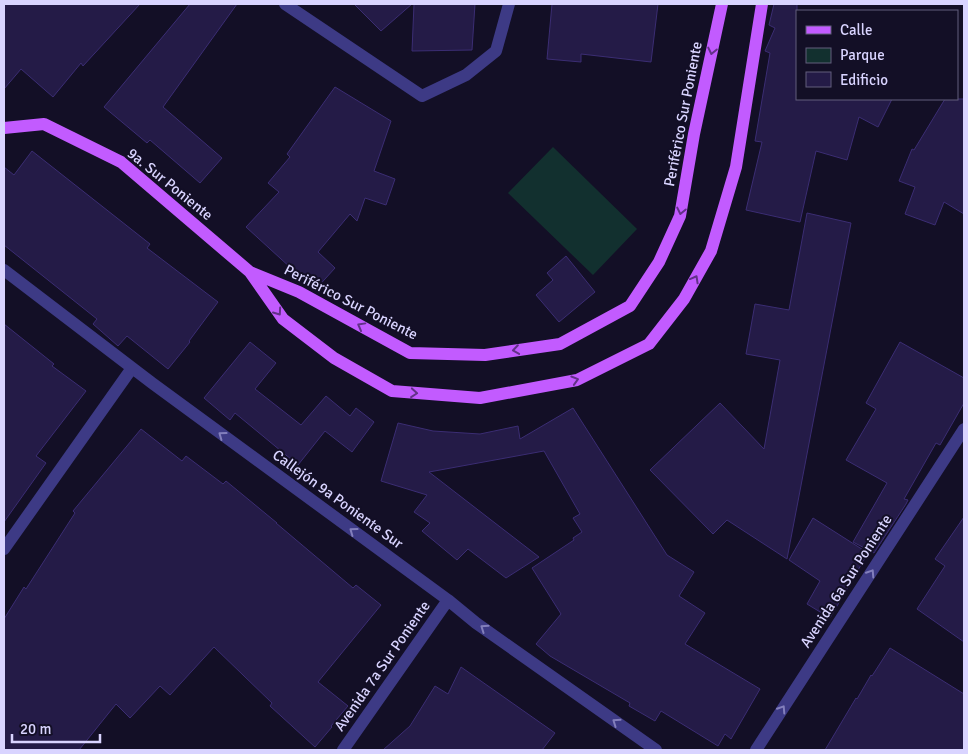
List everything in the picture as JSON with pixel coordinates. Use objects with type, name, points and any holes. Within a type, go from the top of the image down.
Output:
[{"type":"main road","name":"Periférico Sur Poniente","points":[[250,272],[299,292],[410,353],[485,355],[560,344],[630,306],[659,262],[680,216],[694,134],[722,4]]},
{"type":"main road","points":[[250,272],[283,320],[334,358],[392,391],[480,398],[490,397],[577,380],[649,344],[684,299],[711,251],[736,167],[762,4]]},
{"type":"main road","name":"9a. Sur Poniente","points":[[4,128],[44,124],[122,162],[250,272]]},
{"type":"street","points":[[285,4],[422,96],[466,75],[496,51],[509,4]]},
{"type":"street","name":"Callejón 9a Poniente Sur","points":[[4,270],[132,368],[448,600],[476,623],[656,750]]},
{"type":"street","points":[[4,550],[132,368]]},
{"type":"street","name":"Avenida 6a Sur Poniente","points":[[756,750],[964,429]]},
{"type":"street","name":"Avenida 7a Sur Poniente","points":[[343,750],[448,600]]},
{"type":"green space","points":[[553,147],[637,229],[593,275],[508,193]]},
{"type":"building","points":[[4,4],[140,4],[83,66],[81,63],[53,97],[21,69],[4,89]]},
{"type":"building","points":[[190,4],[237,4],[163,107],[222,158],[200,183],[150,140],[147,143],[104,107]]},
{"type":"building","points":[[354,4],[412,4],[381,31]]},
{"type":"building","points":[[414,4],[475,4],[472,50],[412,51]]},
{"type":"building","points":[[552,4],[658,4],[651,62],[581,54],[581,62],[547,59]]},
{"type":"building","points":[[774,4],[797,4],[796,100],[892,100],[878,127],[859,117],[847,160],[816,151],[800,222],[746,210],[762,142],[755,141],[770,53],[765,51],[775,28],[769,25]]},
{"type":"building","points":[[335,87],[391,121],[374,171],[395,179],[386,205],[365,198],[357,221],[350,214],[318,252],[335,268],[315,290],[246,227],[279,192],[268,183],[290,157],[287,154]]},
{"type":"building","points":[[964,99],[964,214],[944,202],[935,225],[905,214],[915,187],[899,181],[912,149],[914,150],[944,100]]},
{"type":"building","points":[[32,151],[150,244],[147,248],[218,302],[168,369],[127,336],[118,346],[93,324],[97,319],[4,245],[4,167],[14,175]]},
{"type":"building","points":[[807,213],[851,223],[787,559],[727,520],[713,534],[650,470],[720,403],[764,449],[780,360],[746,354],[755,304],[789,310]]},
{"type":"building","points":[[566,256],[595,292],[559,322],[536,295],[553,280],[547,273]]},
{"type":"building","points":[[4,324],[54,364],[52,366],[86,391],[36,456],[46,463],[4,522]]},
{"type":"building","points":[[250,342],[276,363],[255,389],[301,425],[326,396],[350,416],[356,408],[374,422],[352,452],[325,431],[298,465],[235,413],[230,420],[204,398]]},
{"type":"building","points":[[900,342],[964,378],[964,403],[940,445],[936,443],[904,499],[908,500],[906,504],[874,553],[853,542],[887,483],[846,460],[876,409],[866,403]]},
{"type":"building","points":[[573,408],[667,555],[694,572],[679,596],[705,613],[685,644],[760,689],[731,739],[725,734],[718,746],[661,711],[655,721],[629,706],[630,703],[550,656],[536,644],[561,614],[532,568],[574,540],[573,538],[582,532],[573,518],[580,514],[544,451],[429,472],[539,557],[506,578],[468,549],[457,560],[422,531],[430,523],[414,512],[427,495],[381,481],[398,423],[433,431],[480,434],[518,426],[520,439]]},
{"type":"building","points":[[141,429],[182,461],[186,456],[223,484],[226,481],[353,588],[356,585],[381,605],[318,682],[348,706],[315,747],[270,706],[272,703],[214,647],[170,695],[160,686],[130,718],[116,704],[79,750],[4,750],[4,619],[24,587],[26,589],[75,513],[73,511]]},
{"type":"building","points":[[964,517],[964,642],[917,609],[945,566],[935,559]]},
{"type":"building","points":[[813,518],[868,553],[830,618],[807,604],[820,581],[789,560]]},
{"type":"building","points":[[890,648],[964,694],[964,750],[825,750],[856,698]]},
{"type":"building","points":[[461,667],[555,733],[542,750],[383,750],[410,726],[435,686],[448,694]]}]
